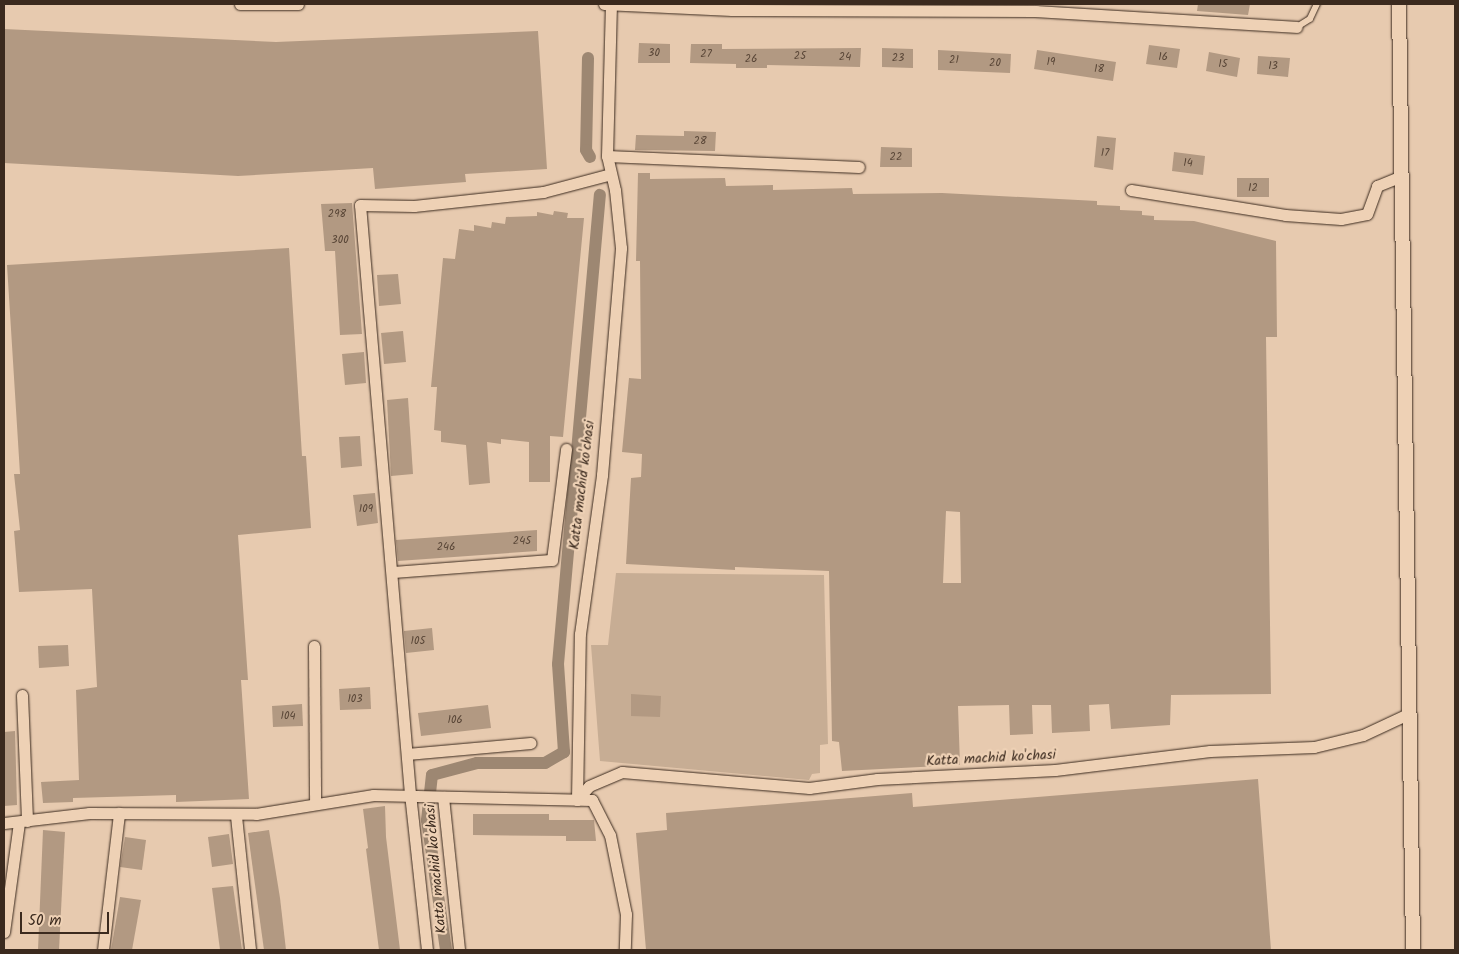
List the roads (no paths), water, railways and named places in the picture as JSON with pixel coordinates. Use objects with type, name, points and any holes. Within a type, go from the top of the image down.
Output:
[{"type":"street","points":[[240,4],[298,4]]},
{"type":"street","points":[[604,4],[732,10],[1036,11],[1297,27]]},
{"type":"street","name":"Katta machid ko'chasi","points":[[577,800],[580,634],[602,475],[621,248],[607,156],[611,4]]},
{"type":"street","points":[[1399,4],[1413,950]]},
{"type":"street","points":[[607,156],[859,168]]},
{"type":"street","name":"Katta machid ko'chasi","points":[[427,950],[410,794],[360,205],[414,206],[543,192],[611,174]]},
{"type":"street","points":[[1131,190],[1286,215],[1341,219],[1367,214],[1377,186],[1402,176]]},
{"type":"street","name":"Katta machid ko'chasi","points":[[392,572],[552,560],[566,450]]},
{"type":"street","points":[[314,646],[316,802]]},
{"type":"street","points":[[4,932],[23,822],[22,695]]},
{"type":"street","name":"Katta machid ko'chasi","points":[[577,800],[589,786],[622,772],[809,788],[877,779],[1056,770],[1210,751],[1314,747],[1363,735],[1410,714]]},
{"type":"street","points":[[407,754],[531,743]]},
{"type":"street","points":[[410,794],[443,797]]},
{"type":"street","name":"Katta machid ko'chasi","points":[[4,823],[89,813],[236,816],[316,802],[410,794]]},
{"type":"street","name":"Katta machid ko'chasi","points":[[459,950],[443,797],[592,800],[610,835],[626,914],[626,950]]},
{"type":"street","points":[[103,950],[120,813]]},
{"type":"street","points":[[236,816],[250,950]]},
{"type":"lane","points":[[1297,27],[1310,19],[1317,4]]},
{"type":"waterway","points":[[588,58],[586,150],[590,157]]},
{"type":"waterway","points":[[446,950],[427,820],[432,775],[477,763],[545,763],[564,752],[558,664],[600,195]]}]
